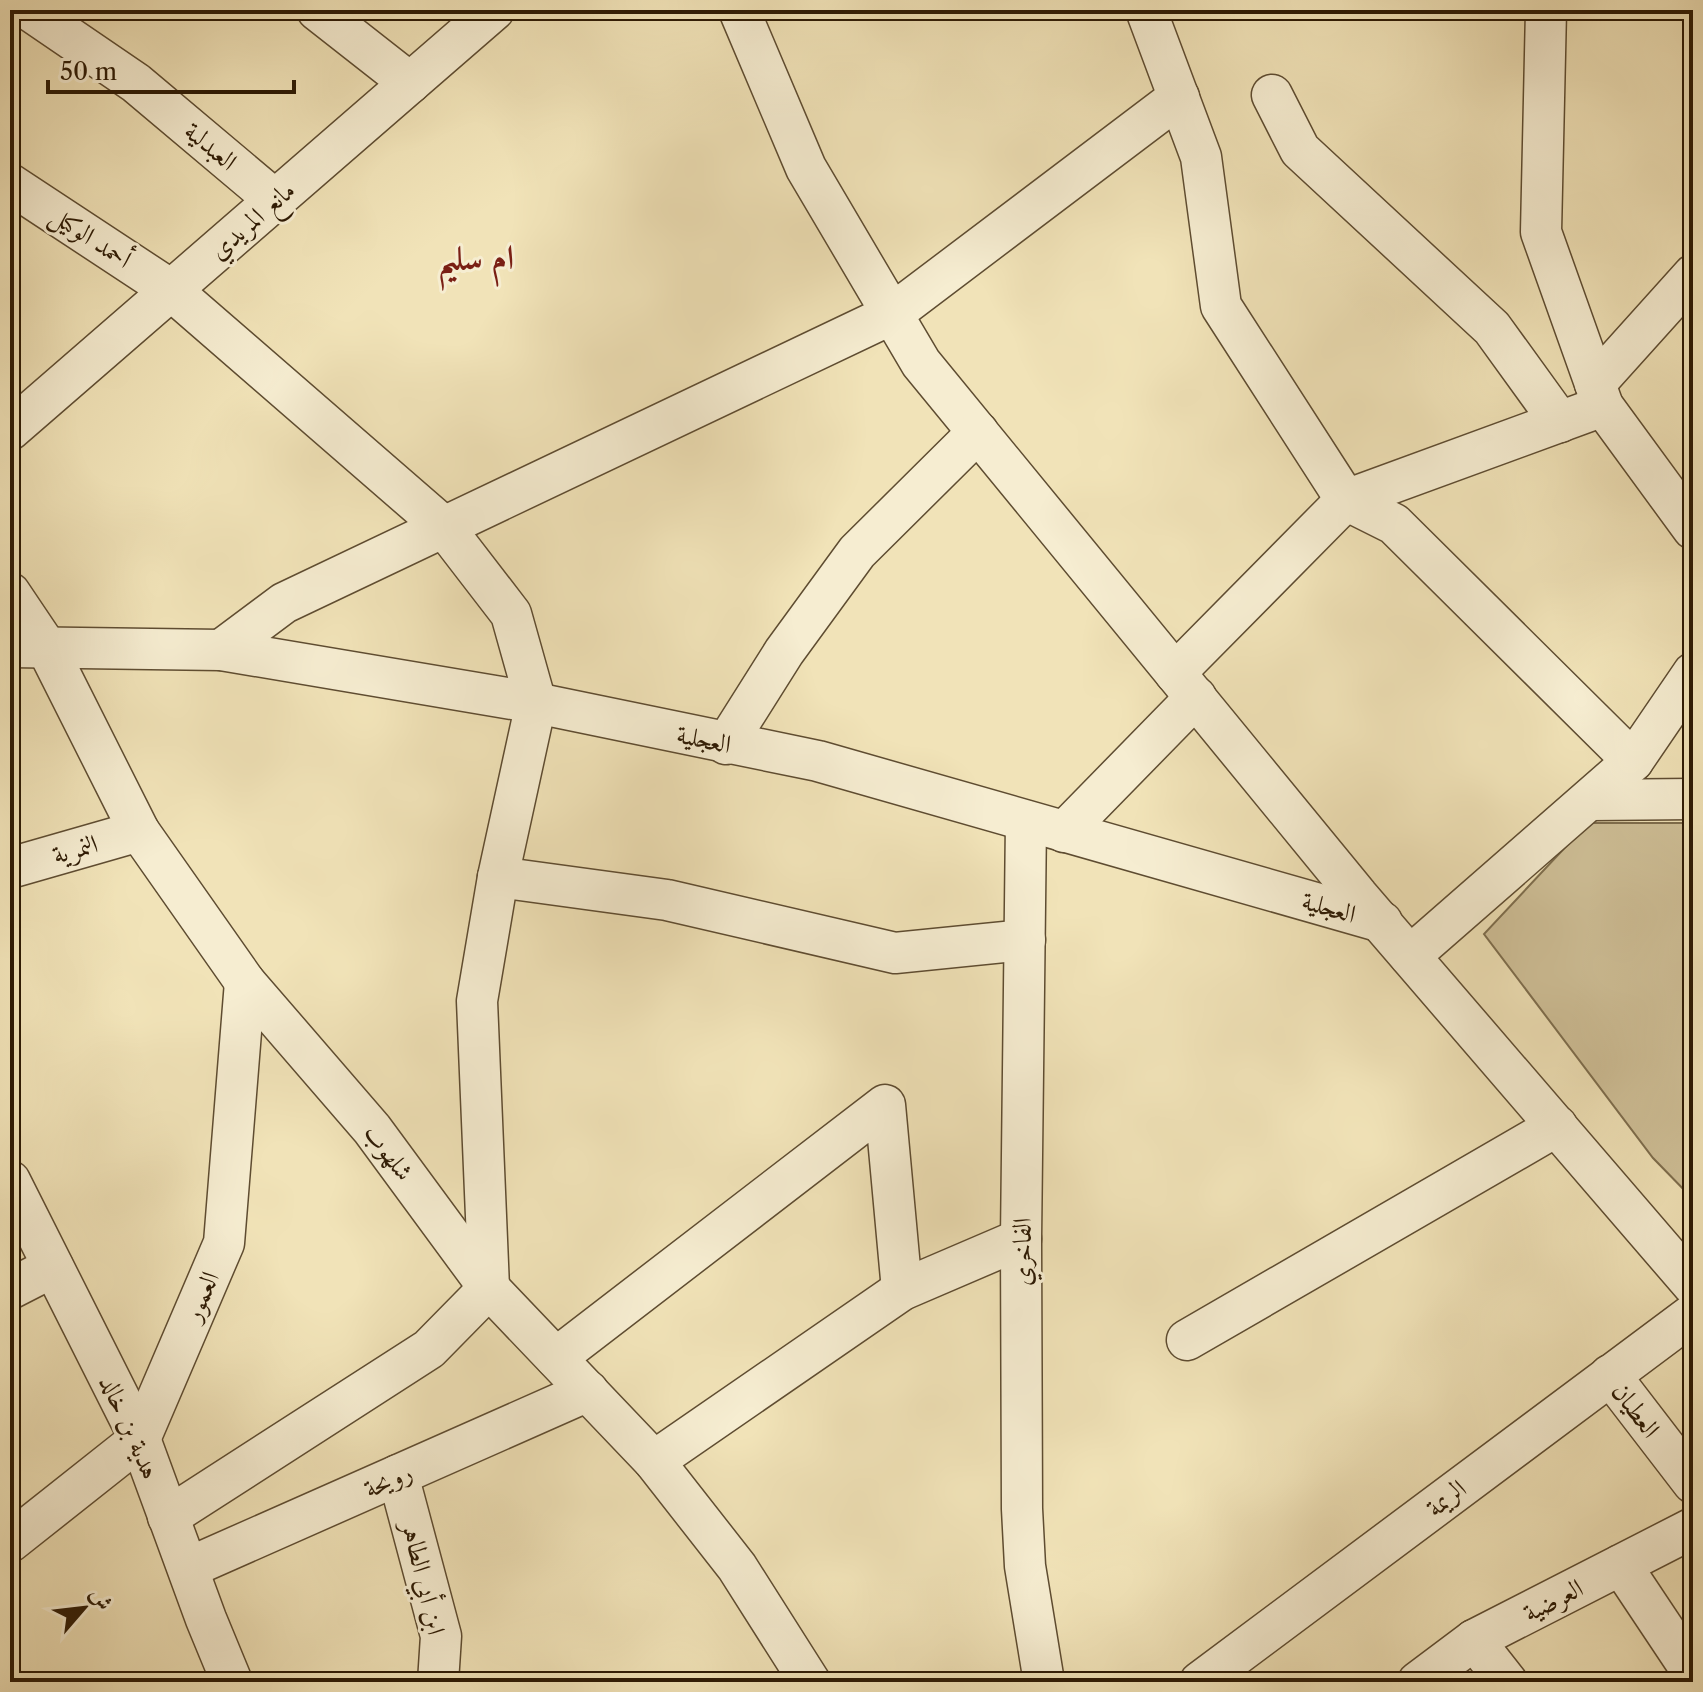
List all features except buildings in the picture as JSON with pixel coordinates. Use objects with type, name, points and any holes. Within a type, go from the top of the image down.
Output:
[{"type":"street","name":"العبدلية","points":[[29,10],[136,83],[275,200]]},
{"type":"street","points":[[317,10],[410,83]]},
{"type":"street","name":"مانع المريدي","points":[[10,430],[494,10]]},
{"type":"street","points":[[739,10],[806,168],[921,363],[1410,956],[1693,1285]]},
{"type":"street","points":[[1146,10],[1201,157],[1221,306],[1346,500],[1394,524],[1633,761]]},
{"type":"street","points":[[1546,10],[1541,232],[1599,395],[1693,529]]},
{"type":"street","points":[[1272,95],[1300,150],[1492,328],[1560,422]]},
{"type":"street","points":[[221,650],[284,603],[892,314],[1179,97]]},
{"type":"street","name":"أحمد الوكيل","points":[[10,184],[171,290],[444,527],[511,614],[536,703]]},
{"type":"street","points":[[1064,832],[1346,500],[1560,422],[1599,395],[1693,275]]},
{"type":"street","points":[[726,744],[784,652],[857,552],[978,432]]},
{"type":"street","name":"شلهوب","points":[[10,593],[28,648],[139,831],[245,982],[372,1129],[489,1288],[654,1461],[737,1567],[810,1682]]},
{"type":"street","name":"العجلية","points":[[28,648],[221,650],[536,703],[818,761],[1382,922]]},
{"type":"street","points":[[1410,956],[1633,761],[1693,673]]},
{"type":"street","points":[[168,1517],[429,1349],[489,1288],[477,1001],[498,877],[536,703]]},
{"type":"street","points":[[1590,800],[1693,799]]},
{"type":"street","name":"الفاخري","points":[[1026,821],[1021,1239],[1022,1493],[1025,1566],[1044,1682]]},
{"type":"street","name":"النمرية","points":[[10,868],[139,831]]},
{"type":"street","points":[[498,877],[667,900],[895,953],[1025,940]]},
{"type":"street","name":"العمور","points":[[10,1542],[140,1439],[224,1243],[245,982]]},
{"type":"street","points":[[556,1358],[885,1105],[902,1290]]},
{"type":"street","points":[[1187,1340],[1557,1126]]},
{"type":"street","name":"هدية بن خالد","points":[[10,1181],[140,1439],[232,1682]]},
{"type":"street","points":[[654,1461],[902,1290],[1021,1239]]},
{"type":"street","points":[[10,1289],[53,1267]]},
{"type":"street","name":"الريمة","points":[[1212,1679],[1693,1314]]},
{"type":"street","name":"العطيان","points":[[1610,1375],[1693,1483]]},
{"type":"street","name":"رويحة","points":[[188,1568],[588,1391]]},
{"type":"street","name":"ابن أبي الطاهر","points":[[398,1475],[441,1636],[428,1676]]},
{"type":"street","name":"العرضية","points":[[1418,1682],[1474,1640],[1693,1528]]},
{"type":"street","points":[[1621,1565],[1693,1673]]},
{"type":"street","points":[[1474,1640],[1507,1682]]},
{"type":"shaded area","points":[[1588,823],[1693,823],[1693,1199],[1653,1158],[1484,934]]},
{"type":"district","name":"ام سليم","points":[[476,257]]}]
